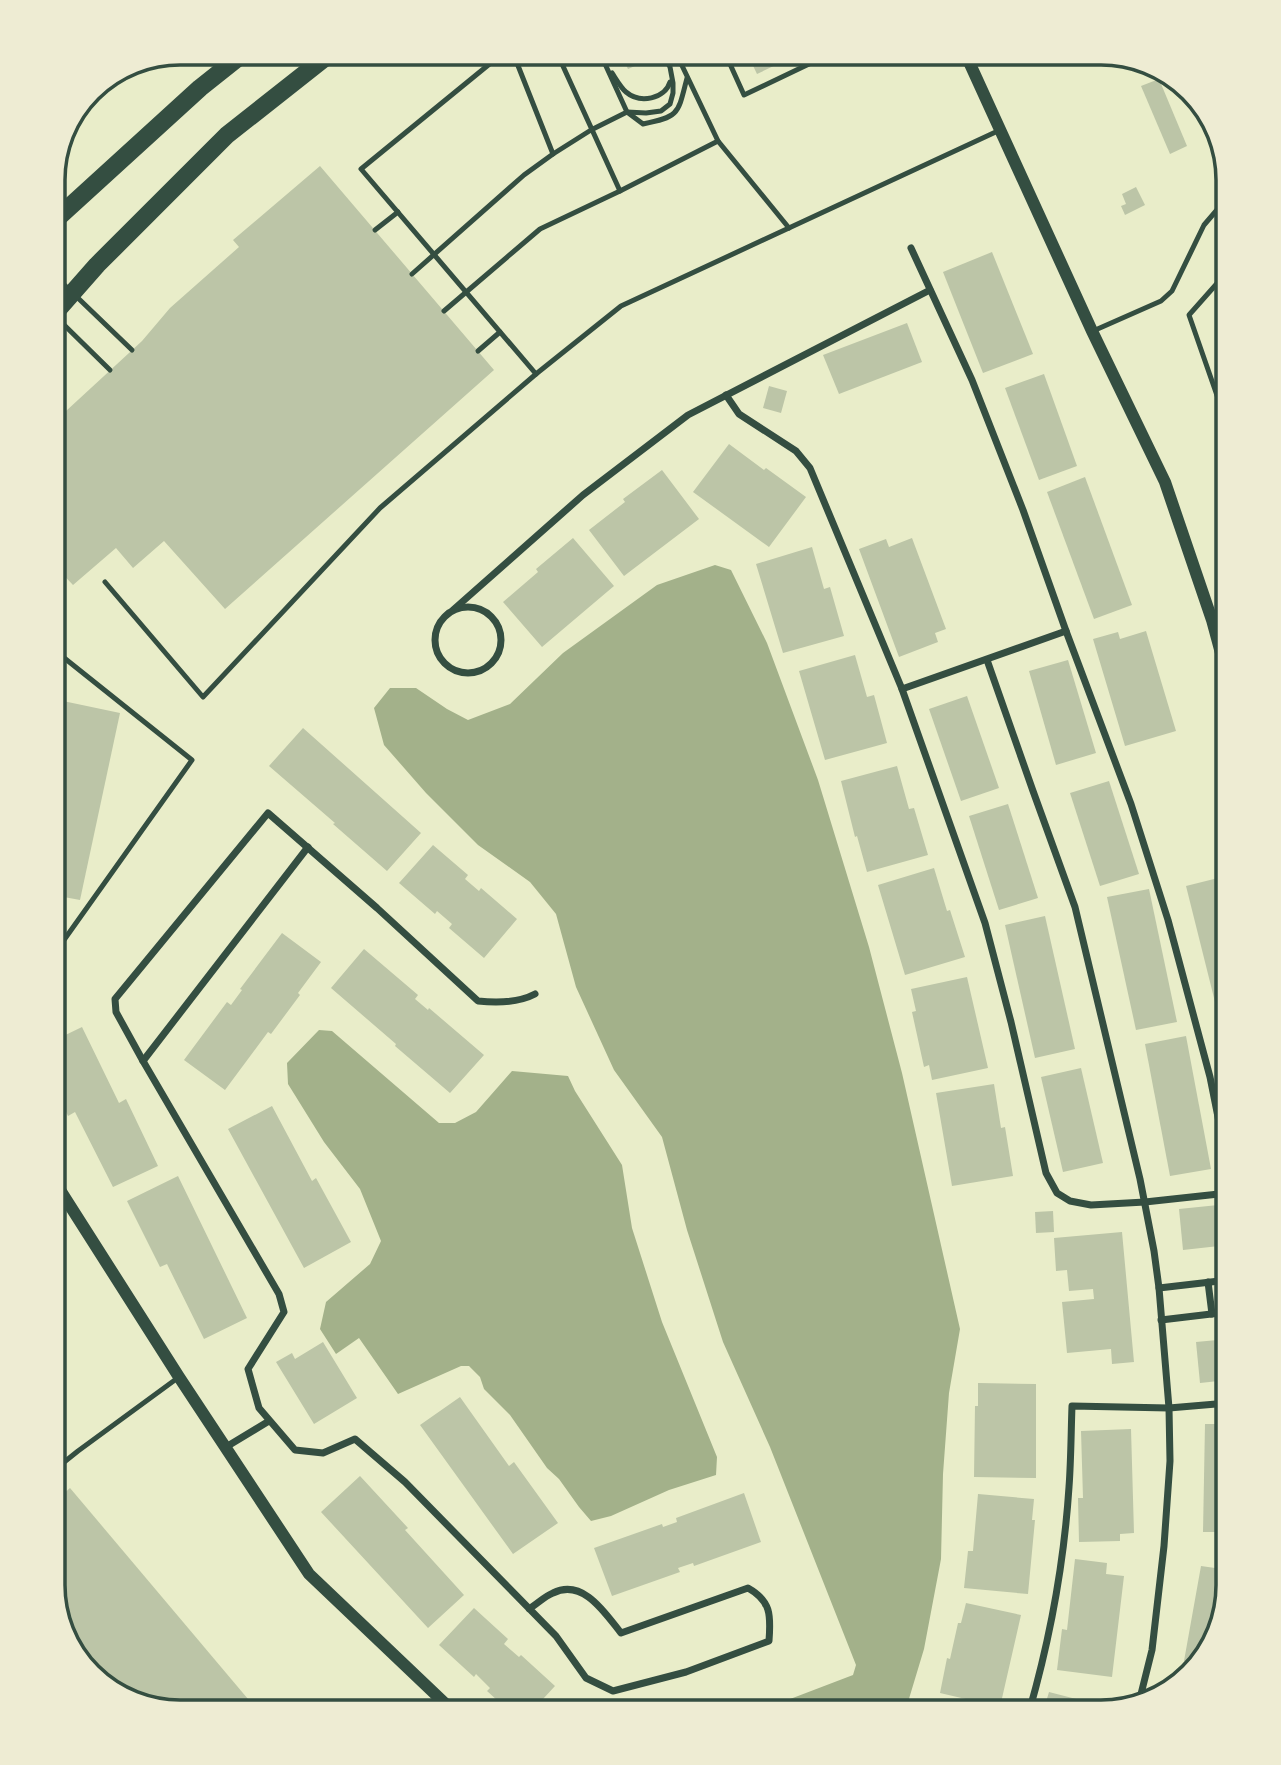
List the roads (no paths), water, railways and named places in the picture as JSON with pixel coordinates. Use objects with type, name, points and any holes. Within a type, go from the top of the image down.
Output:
[{"type":"main road","points":[[65,211],[228,65]]},
{"type":"main road","points":[[65,301],[97,265],[227,135],[315,65]]},
{"type":"street","points":[[970,65],[1092,331],[1165,482],[1216,632]]},
{"type":"street","points":[[911,248],[982,406],[1131,804],[1168,920],[1216,1107]]},
{"type":"street","points":[[453,610],[475,607],[494,618],[500,627],[501,649],[489,667],[468,674],[447,666],[435,648],[438,626],[444,617],[583,495],[688,415],[930,290]]},
{"type":"street","points":[[726,395],[739,414],[796,451],[810,468],[902,689],[985,923],[1046,1173],[1057,1193],[1070,1201],[1091,1205],[1216,1194]]},
{"type":"street","points":[[902,689],[1066,631]]},
{"type":"street","points":[[987,660],[1076,907],[1144,1202],[1159,1288],[1169,1408],[1170,1461],[1152,1650],[1142,1692]]},
{"type":"street","points":[[529,1609],[553,1592],[566,1589],[580,1591],[596,1603],[621,1633],[748,1588],[761,1595],[766,1604],[770,1625],[769,1641],[686,1672],[612,1691],[586,1678],[556,1636],[529,1609],[405,1482],[355,1439],[323,1452],[295,1450],[258,1408],[248,1369],[284,1311],[279,1294],[143,1061],[116,1012],[115,999],[268,813],[478,1001],[526,999],[535,994]]},
{"type":"street","points":[[143,1061],[308,847]]},
{"type":"street","points":[[65,1198],[309,1574],[441,1700]]},
{"type":"street","points":[[1159,1288],[1216,1281]]},
{"type":"street","points":[[1208,1282],[1212,1314]]},
{"type":"street","points":[[1161,1320],[1216,1314]]},
{"type":"street","points":[[1032,1700],[1042,1665],[1059,1581],[1070,1486],[1072,1406],[1169,1408],[1216,1404]]},
{"type":"street","points":[[226,1447],[269,1421]]},
{"type":"lane","points":[[488,65],[361,170],[536,374]]},
{"type":"lane","points":[[518,65],[553,155]]},
{"type":"lane","points":[[562,65],[620,191]]},
{"type":"lane","points":[[605,65],[626,112],[643,124],[664,120],[679,109],[687,78]]},
{"type":"lane","points":[[606,65],[626,93],[641,99],[656,98],[668,89],[671,78]]},
{"type":"lane","points":[[412,274],[524,176],[553,155],[626,112],[660,111],[670,104],[673,93],[669,65]]},
{"type":"lane","points":[[681,65],[718,141],[789,228]]},
{"type":"lane","points":[[730,65],[744,95],[807,65]]},
{"type":"lane","points":[[105,582],[203,696],[380,508],[536,374],[621,306],[1000,130]]},
{"type":"lane","points":[[443,311],[540,229],[718,141]]},
{"type":"lane","points":[[1092,331],[1161,301],[1172,291],[1204,225],[1216,211]]},
{"type":"lane","points":[[375,230],[398,212]]},
{"type":"lane","points":[[65,285],[132,350]]},
{"type":"lane","points":[[1216,285],[1189,315],[1216,393]]},
{"type":"lane","points":[[65,326],[110,370]]},
{"type":"lane","points":[[478,351],[500,332]]},
{"type":"lane","points":[[65,659],[192,760],[65,939]]},
{"type":"lane","points":[[65,1461],[179,1377]]}]
